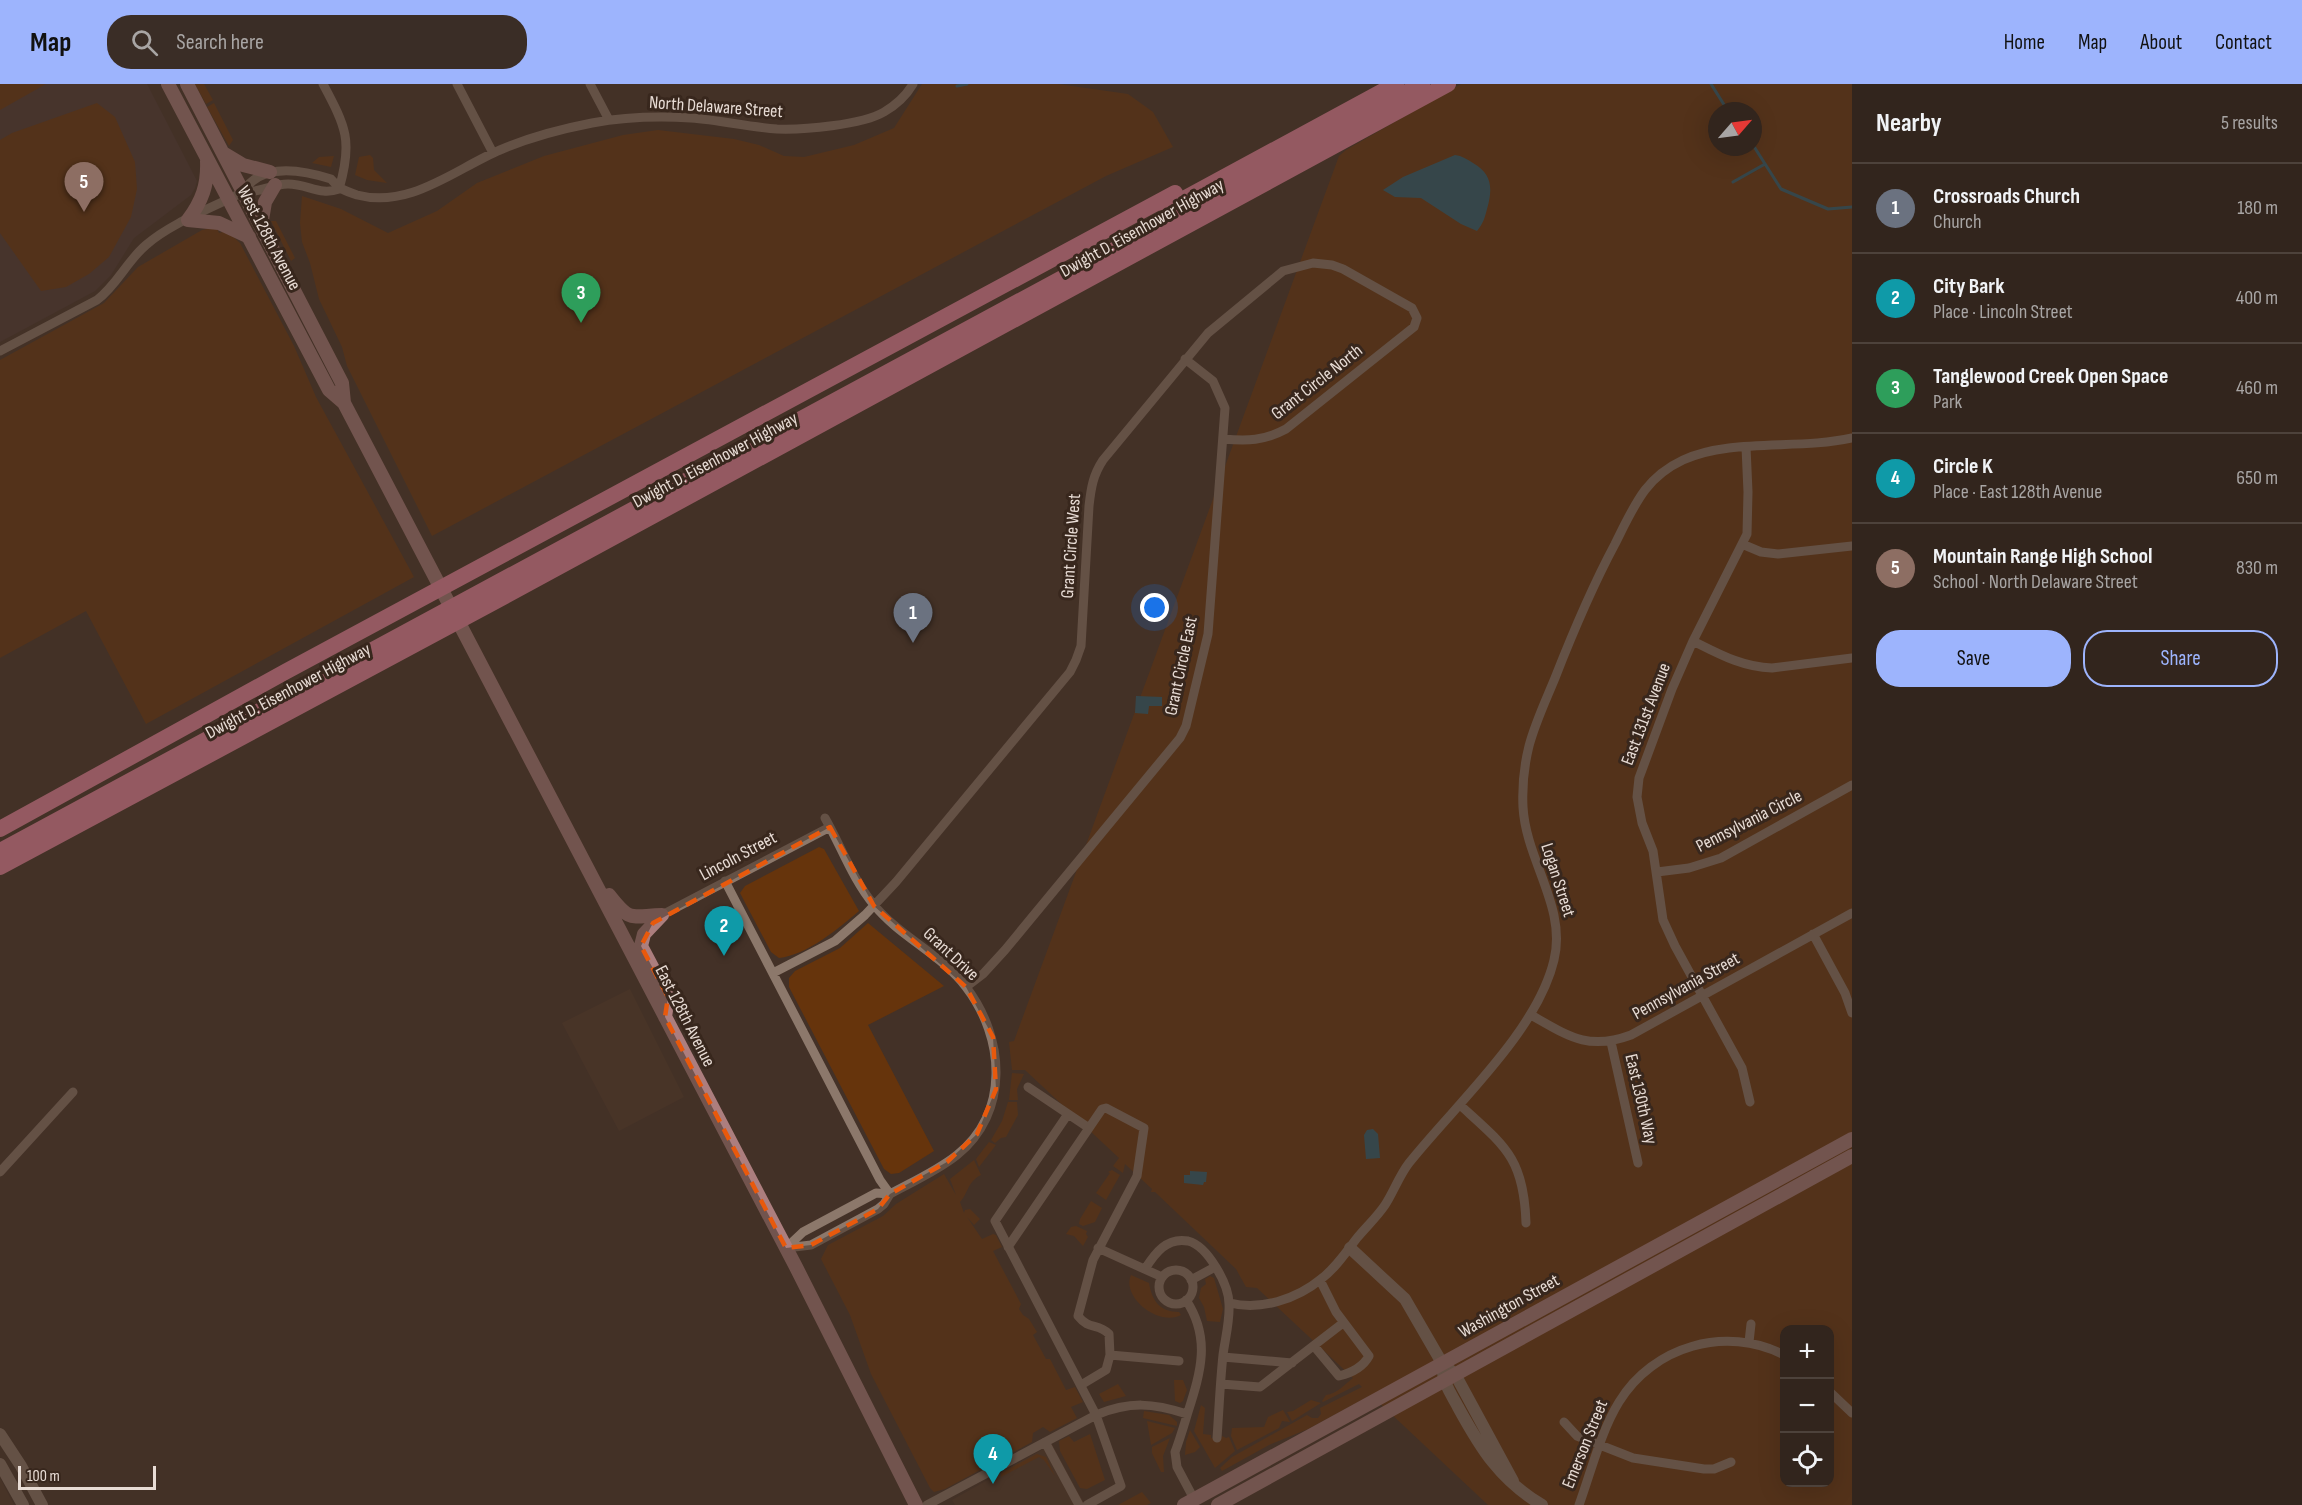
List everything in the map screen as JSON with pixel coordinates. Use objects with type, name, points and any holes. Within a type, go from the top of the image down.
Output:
[{"type":"highway","name":"Dwight D. Eisenhower Highway","points":[[0,830],[296,667],[1373,84]]},
{"type":"highway","points":[[0,839],[1396,84]]},
{"type":"highway","points":[[0,851],[1422,84]]},
{"type":"highway","name":"Dwight D. Eisenhower Highway","points":[[0,867],[568,562],[1448,84]]},
{"type":"main road","name":"West 128th Avenue","points":[[168,84],[329,390],[344,403],[418,545]]},
{"type":"main road","name":"West 128th Avenue","points":[[187,84],[342,383],[344,403]]},
{"type":"main road","points":[[223,153],[273,179],[265,202],[261,226]]},
{"type":"main road","points":[[188,220],[198,207],[206,189],[207,158]]},
{"type":"main road","points":[[188,220],[219,223],[249,237]]},
{"type":"main road","name":"East 128th Avenue","points":[[418,545],[786,1248],[916,1505]]},
{"type":"main road","points":[[588,870],[628,916],[640,918],[662,915]]},
{"type":"main road","points":[[662,915],[644,934],[641,946],[668,997],[665,1017]]},
{"type":"main road","name":"Washington Street","points":[[1192,1503],[1442,1363],[1852,1139]]},
{"type":"main road","name":"Washington Street","points":[[1218,1505],[1852,1156]]},
{"type":"street","points":[[323,84],[342,122],[346,138],[347,156],[339,189]]},
{"type":"street","points":[[457,84],[493,153]]},
{"type":"street","points":[[590,84],[609,120]]},
{"type":"street","name":"North Delaware Street","points":[[273,179],[327,193],[339,189],[374,198],[405,195],[493,153],[559,130],[609,120],[667,117],[710,119],[777,129],[811,128],[878,115],[901,99],[913,84]]},
{"type":"street","name":"North Delaware Street","points":[[0,351],[97,300],[108,291],[145,246],[188,220],[243,192],[254,193],[289,171],[311,173],[331,179],[339,189]]},
{"type":"street","name":"Grant Circle West","points":[[773,973],[835,941],[874,906],[1070,672],[1081,646],[1089,506],[1091,484],[1095,472],[1102,460],[1208,333],[1283,271],[1300,265],[1324,263],[1343,269],[1401,300],[1412,308],[1417,318]]},
{"type":"street","name":"Grant Circle North","points":[[1223,440],[1256,441],[1286,429],[1414,327],[1417,318]]},
{"type":"street","name":"Grant Circle East","points":[[966,987],[983,974],[1005,950],[1180,738],[1186,726],[1208,634],[1225,408],[1214,381],[1185,359]]},
{"type":"street","name":"Logan Street","points":[[1230,1303],[1242,1306],[1280,1300],[1303,1292],[1320,1280],[1350,1248],[1386,1203],[1407,1166],[1460,1105],[1531,1015],[1553,965],[1557,927],[1554,912],[1532,856],[1524,819],[1523,781],[1530,742],[1580,615],[1644,491],[1660,474],[1682,461],[1714,451],[1746,447],[1821,444],[1852,438]]},
{"type":"street","name":"East 131st Avenue","points":[[1746,447],[1747,534],[1693,641],[1651,742],[1638,784],[1639,812],[1653,851],[1664,920],[1675,946],[1742,1068],[1750,1102]]},
{"type":"street","points":[[1742,544],[1761,552],[1778,554],[1852,546]]},
{"type":"street","points":[[1693,641],[1730,659],[1760,667],[1772,668],[1852,658]]},
{"type":"street","name":"Pennsylvania Circle","points":[[1657,872],[1689,868],[1721,858],[1852,785]]},
{"type":"street","name":"Grant Drive","points":[[786,1248],[810,1245],[878,1209],[885,1204],[890,1194],[957,1155],[977,1134],[989,1114],[997,1078],[993,1036],[966,987],[948,968],[874,906],[862,890],[827,822]]},
{"type":"street","name":"Lincoln Street","points":[[662,915],[827,822]]},
{"type":"street","points":[[725,881],[880,1180],[890,1194]]},
{"type":"street","name":"Pennsylvania Street","points":[[1531,1015],[1574,1038],[1590,1042],[1611,1042],[1631,1035],[1852,914]]},
{"type":"street","points":[[1814,934],[1845,993],[1852,1013]]},
{"type":"street","name":"East 130th Way","points":[[1611,1042],[1638,1163]]},
{"type":"street","points":[[1028,1087],[1089,1128]]},
{"type":"street","points":[[0,1172],[73,1092]]},
{"type":"street","points":[[1460,1105],[1499,1141],[1512,1159],[1524,1190],[1526,1223]]},
{"type":"street","points":[[1008,1247],[1098,1113],[1106,1108],[1144,1128],[1137,1176],[1098,1248],[1078,1316],[1085,1324],[1103,1328],[1109,1334],[1110,1355],[1106,1370],[1081,1385]]},
{"type":"street","points":[[1068,1114],[995,1221],[1096,1415],[1121,1485],[1087,1505]]},
{"type":"street","name":"Grant Drive","points":[[786,1248],[803,1232],[876,1193],[890,1194]]},
{"type":"street","points":[[1145,1269],[1159,1249],[1169,1242],[1181,1240],[1202,1248],[1215,1267],[1230,1303],[1217,1438]]},
{"type":"street","points":[[1098,1248],[1162,1277]]},
{"type":"street","points":[[1350,1248],[1405,1299],[1450,1377],[1483,1450],[1499,1471],[1542,1505]]},
{"type":"street","points":[[1191,1280],[1215,1267]]},
{"type":"street","points":[[1174,1270],[1184,1272],[1191,1280],[1191,1293],[1186,1300],[1172,1303],[1164,1299],[1159,1291],[1162,1277],[1174,1270]]},
{"type":"street","points":[[1314,1346],[1339,1376],[1365,1364],[1369,1356],[1343,1323],[1320,1280]]},
{"type":"street","points":[[1186,1300],[1200,1329],[1202,1345],[1199,1381],[1175,1452],[1175,1461],[1192,1503]]},
{"type":"street","points":[[1221,1384],[1260,1387],[1343,1323]]},
{"type":"street","points":[[1749,1342],[1751,1324]]},
{"type":"street","name":"Emerson Street","points":[[1579,1505],[1618,1403],[1650,1366],[1673,1353],[1710,1342],[1749,1342],[1780,1352]]},
{"type":"street","points":[[1110,1355],[1179,1361]]},
{"type":"street","points":[[1223,1357],[1292,1363]]},
{"type":"street","points":[[1834,1396],[1852,1413]]},
{"type":"street","points":[[927,1505],[1096,1415],[1114,1408],[1138,1405],[1166,1407],[1187,1414]]},
{"type":"street","points":[[1564,1422],[1576,1436],[1633,1458],[1714,1470],[1731,1462]]},
{"type":"street","points":[[0,1434],[42,1505]]},
{"type":"street","points":[[1045,1442],[1079,1505]]},
{"type":"street","points":[[0,1464],[23,1505]]},
{"type":"highlighted area","points":[[830,827],[874,906],[966,987],[993,1037],[996,1089],[977,1134],[947,1162],[890,1194],[878,1209],[811,1245],[786,1248],[665,1017],[668,997],[641,946],[653,923]]},
{"type":"shaded area","points":[[0,84],[147,84],[197,181],[191,195],[134,238],[111,275],[95,291],[0,342]]},
{"type":"shaded area","points":[[0,84],[46,84],[0,110]]},
{"type":"shaded area","points":[[195,84],[204,84],[213,100],[206,104]]},
{"type":"shaded area","points":[[922,84],[1058,84],[1128,94],[1153,112],[1173,147],[1106,176],[432,536],[347,366],[342,347],[319,299],[302,242],[300,223],[302,196],[341,209],[388,233],[437,211],[477,183],[544,156],[623,135],[658,130],[734,139],[759,145],[784,156],[804,157],[854,145],[894,128]]},
{"type":"shaded area","points":[[1461,84],[1852,84],[1852,1505],[1488,1505],[1371,1395],[1308,1429],[1269,1445],[1222,1471],[1220,1468],[1232,1457],[1307,1415],[1318,1418],[1321,1414],[1320,1408],[1362,1387],[1359,1384],[1323,1402],[1326,1395],[1337,1391],[1353,1378],[1257,1288],[1246,1287],[1236,1269],[1155,1192],[1151,1192],[1152,1189],[1125,1164],[1123,1173],[1113,1166],[1119,1158],[1025,1070],[1012,1070],[1009,1042],[1014,1041],[1339,156]]},
{"type":"shaded area","points":[[97,103],[115,117],[135,162],[137,189],[131,217],[109,257],[89,274],[66,287],[41,291],[0,233],[0,140],[12,133]]},
{"type":"shaded area","points":[[214,103],[233,140],[229,146],[207,107]]},
{"type":"shaded area","points":[[370,155],[373,158],[374,170],[387,183],[367,180],[355,175],[359,157]]},
{"type":"shaded area","points":[[334,156],[331,167],[312,163],[319,157]]},
{"type":"shaded area","points":[[271,221],[276,221],[295,258],[291,261]]},
{"type":"shaded area","points":[[217,228],[219,233],[227,231],[240,243],[294,346],[316,397],[414,577],[146,724],[86,611],[0,658],[0,360],[104,303],[138,267],[202,230]]},
{"type":"shaded area","points":[[819,847],[824,849],[859,911],[811,947],[779,958],[771,952],[740,893],[745,886]]},
{"type":"shaded area","points":[[868,923],[944,986],[868,1025],[934,1151],[899,1173],[891,1174],[884,1169],[789,987],[789,978],[795,971],[840,948]]},
{"type":"shaded area","points":[[630,989],[684,1097],[619,1131],[562,1023]]},
{"type":"shaded area","points":[[1012,1073],[1024,1074],[1017,1089],[1018,1100],[1009,1100]]},
{"type":"shaded area","points":[[1008,1102],[1017,1102],[1018,1115],[1006,1137],[995,1143],[991,1140],[1002,1121]]},
{"type":"shaded area","points":[[989,1142],[996,1145],[979,1167],[976,1159]]},
{"type":"shaded area","points":[[974,1160],[981,1175],[973,1181],[960,1202],[964,1213],[965,1210],[970,1209],[980,1219],[974,1225],[967,1217],[982,1239],[996,1235],[1002,1247],[993,1251],[1021,1304],[1019,1309],[1037,1332],[1033,1335],[1046,1359],[1050,1359],[1066,1390],[1075,1387],[1083,1402],[1071,1407],[1077,1418],[1050,1432],[1043,1427],[1033,1433],[1032,1442],[945,1489],[934,1492],[871,1374],[850,1315],[821,1259],[828,1245],[883,1216],[896,1204],[944,1174],[956,1195],[950,1179]]},
{"type":"shaded area","points":[[1112,1170],[1120,1175],[1106,1200],[1096,1193],[1110,1173],[1108,1172]]},
{"type":"shaded area","points":[[1091,1201],[1102,1208],[1095,1222],[1083,1226],[1079,1224],[1080,1219]]},
{"type":"shaded area","points":[[1076,1226],[1087,1231],[1088,1237],[1083,1246],[1074,1236],[1066,1234],[1071,1227]]},
{"type":"shaded area","points":[[1131,1275],[1149,1283],[1152,1295],[1162,1308],[1179,1312],[1181,1315],[1172,1318],[1162,1317],[1144,1308],[1132,1292],[1129,1284]]},
{"type":"shaded area","points":[[1210,1276],[1214,1278],[1223,1309],[1220,1322],[1207,1321],[1199,1298],[1201,1288],[1206,1284],[1205,1279]]},
{"type":"shaded area","points":[[1174,1380],[1183,1380],[1187,1390],[1180,1403],[1175,1401]]},
{"type":"shaded area","points":[[1118,1384],[1126,1396],[1104,1402],[1099,1394]]},
{"type":"shaded area","points":[[1311,1400],[1321,1403],[1292,1421],[1287,1412]]},
{"type":"shaded area","points":[[1201,1405],[1205,1408],[1203,1434],[1211,1435],[1211,1438],[1229,1437],[1235,1451],[1215,1468],[1194,1431]]},
{"type":"shaded area","points":[[1283,1410],[1290,1422],[1282,1421],[1279,1428],[1237,1450],[1231,1436],[1232,1428],[1264,1427],[1268,1417]]},
{"type":"shaded area","points":[[1144,1411],[1169,1415],[1177,1422],[1177,1426],[1143,1418]]},
{"type":"shaded area","points":[[1147,1421],[1175,1428],[1172,1433],[1151,1445]]},
{"type":"shaded area","points":[[1190,1430],[1200,1447],[1195,1452],[1185,1455],[1186,1442]]},
{"type":"shaded area","points":[[1090,1434],[1105,1480],[1087,1489],[1080,1488],[1060,1451],[1059,1441],[1069,1436],[1074,1442]]},
{"type":"shaded area","points":[[1170,1438],[1163,1456],[1164,1472],[1161,1472],[1152,1453],[1152,1447]]},
{"type":"shaded area","points":[[1052,1444],[1085,1505],[955,1505],[952,1500]]},
{"type":"shaded area","points":[[1037,1454],[1046,1457],[1055,1476],[1044,1460],[1039,1457],[1001,1477],[1001,1473]]},
{"type":"shaded area","points":[[0,1478],[1,1480],[14,1505],[0,1505]]},
{"type":"shaded area","points":[[1142,1492],[1151,1503],[1118,1505]]},
{"type":"water","points":[[1455,155],[1479,167],[1489,182],[1490,194],[1487,209],[1484,220],[1477,231],[1461,224],[1421,198],[1395,197],[1383,190],[1403,177]]},
{"type":"water","points":[[1136,696],[1162,697],[1162,706],[1149,706],[1148,714],[1135,713]]},
{"type":"water","points":[[1373,1129],[1378,1134],[1380,1158],[1366,1159],[1364,1135],[1367,1130]]},
{"type":"water","points":[[1190,1171],[1207,1172],[1206,1182],[1203,1185],[1184,1183],[1184,1175],[1190,1175]]},
{"type":"waterway","points":[[957,86],[967,84]]},
{"type":"waterway","points":[[1711,84],[1722,102]]},
{"type":"waterway","points":[[1760,156],[1781,189],[1828,209],[1852,207]]},
{"type":"waterway","points":[[1733,182],[1765,164]]},
{"type":"place","name":"Mountain Range High School","points":[[84,212]]},
{"type":"place","name":"Tanglewood Creek Open Space","points":[[581,323]]},
{"type":"place","name":"Crossroads Church","points":[[913,643]]},
{"type":"place","name":"City Bark","points":[[724,956]]},
{"type":"place","name":"Circle K","points":[[993,1484]]}]
